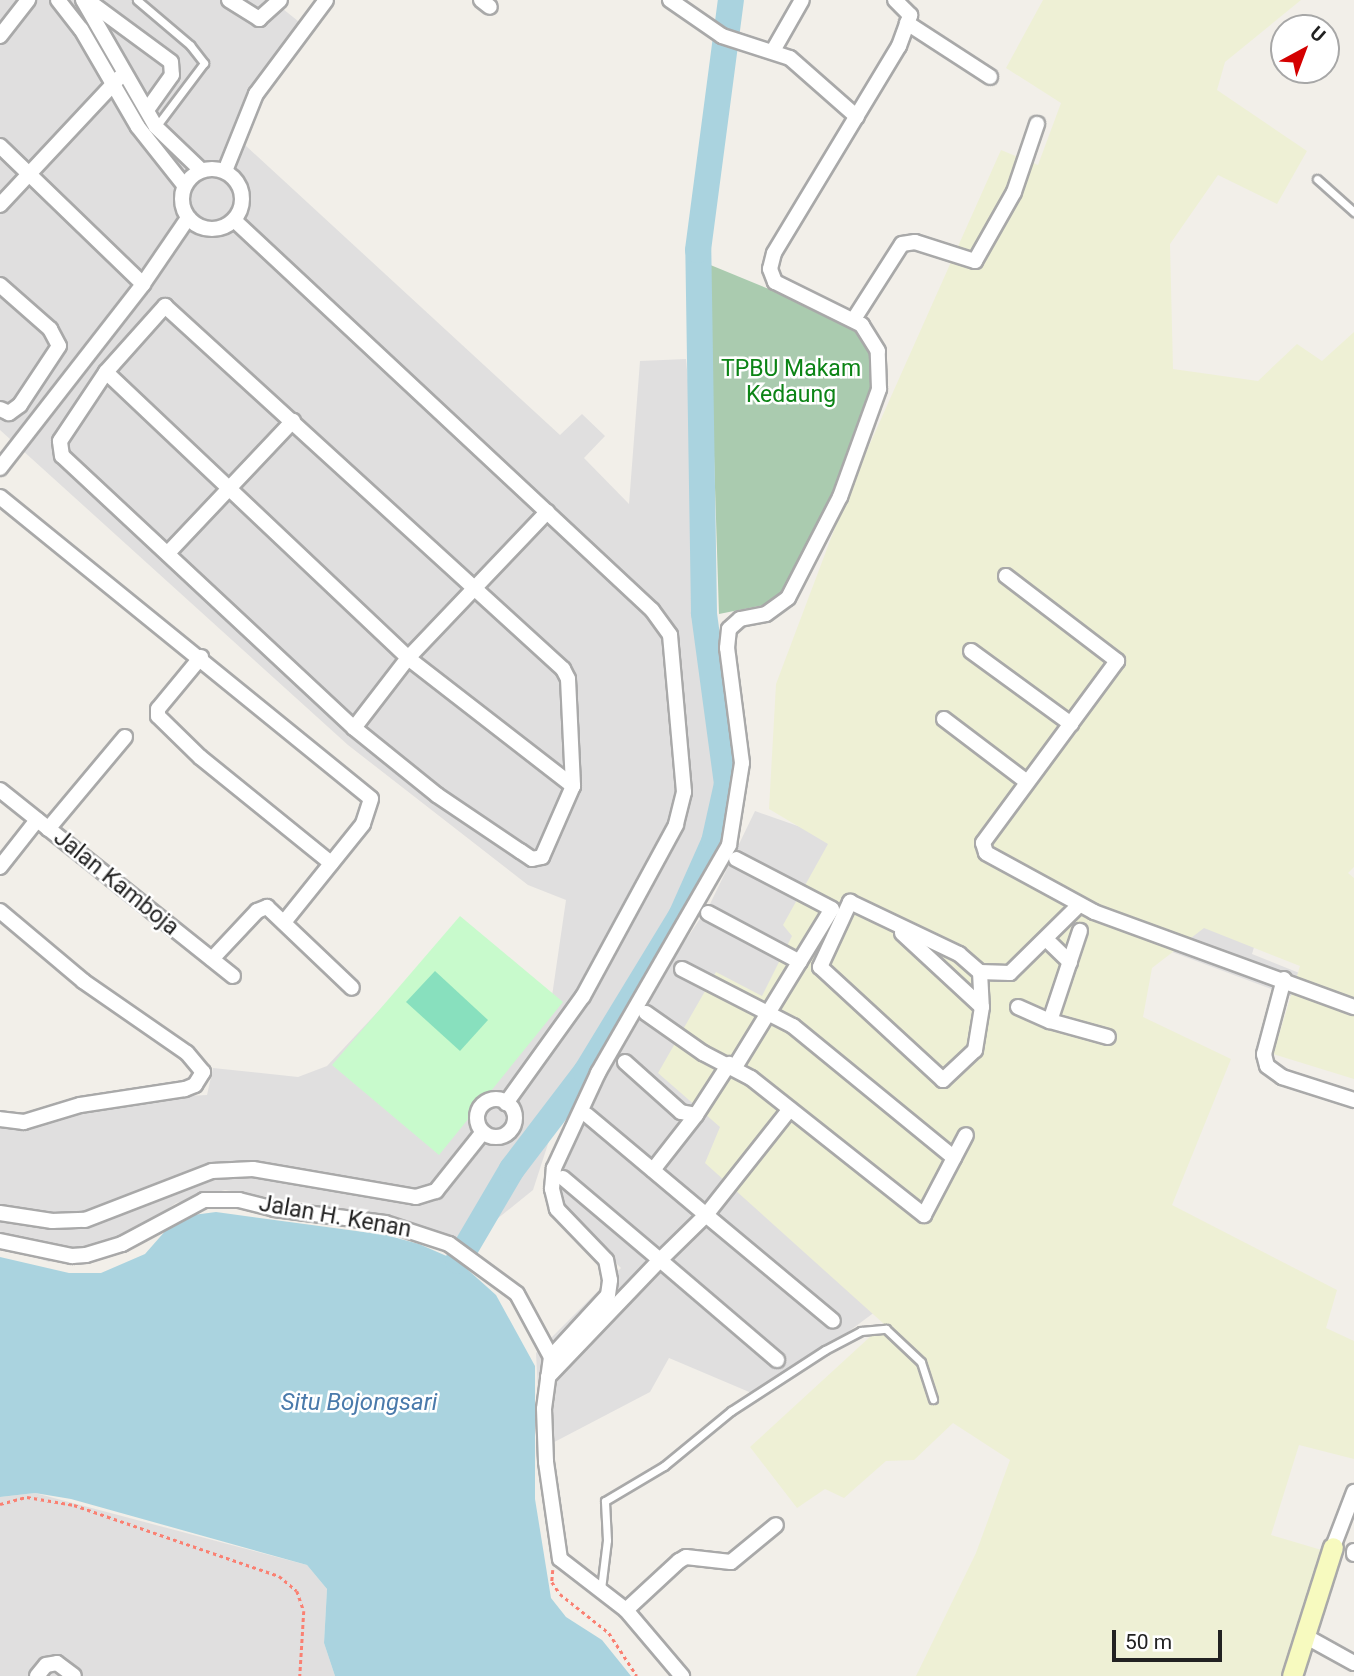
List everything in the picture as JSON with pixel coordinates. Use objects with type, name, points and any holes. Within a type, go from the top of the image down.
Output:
[{"type":"street","points":[[0,36],[28,0]]},
{"type":"street","points":[[58,0],[81,29],[154,150],[184,185]]},
{"type":"street","points":[[85,0],[156,127],[201,170],[225,171]]},
{"type":"street","points":[[85,0],[171,62],[172,75],[147,110]]},
{"type":"street","points":[[229,0],[259,19],[280,0]]},
{"type":"street","points":[[225,171],[256,94],[326,0]]},
{"type":"street","points":[[670,0],[727,38],[774,50],[804,69],[857,117]]},
{"type":"street","points":[[774,50],[802,0]]},
{"type":"street","points":[[895,0],[908,19],[990,77]]},
{"type":"street","points":[[682,1676],[626,1610],[560,1559],[546,1462],[551,1357],[608,1295],[610,1280],[606,1260],[557,1209],[552,1189],[554,1168],[598,1073],[729,845],[742,763],[727,648],[729,629],[740,619],[766,614],[788,598],[840,497],[879,389],[882,369],[873,339],[854,319],[775,282],[770,269],[774,253],[857,117],[916,0]]},
{"type":"street","points":[[0,205],[126,72]]},
{"type":"street","points":[[854,319],[902,244],[915,242],[975,261],[1014,192],[1037,124]]},
{"type":"street","points":[[0,146],[143,284]]},
{"type":"street","points":[[201,170],[184,185],[181,202],[188,218],[205,229],[234,220]]},
{"type":"street","points":[[225,171],[242,194],[234,220]]},
{"type":"street","points":[[0,468],[143,284],[188,218]]},
{"type":"street","points":[[234,220],[660,618],[670,635],[684,792],[676,825],[583,996],[506,1103]]},
{"type":"street","points":[[0,285],[50,329],[60,346],[20,405],[9,413],[0,410]]},
{"type":"street","points":[[169,306],[563,668],[568,680],[573,786],[542,857],[532,859],[437,795],[354,728],[60,449],[60,441],[106,373],[156,311],[169,306]]},
{"type":"street","points":[[106,373],[230,486],[408,659],[573,786]]},
{"type":"street","points":[[168,553],[293,421]]},
{"type":"street","points":[[0,497],[201,657],[371,799],[363,824],[285,921]]},
{"type":"street","points":[[354,728],[408,659],[547,513]]},
{"type":"street","points":[[1006,576],[1116,661],[982,843],[986,853],[1080,905],[1354,1007]]},
{"type":"street","points":[[971,651],[1071,724]]},
{"type":"street","points":[[201,657],[158,709],[158,716],[331,863]]},
{"type":"street","points":[[944,719],[1027,782]]},
{"type":"street","points":[[0,867],[125,737]]},
{"type":"street","name":"Jalan Kamboja","points":[[0,790],[233,976]]},
{"type":"street","points":[[653,1170],[732,1065],[832,909],[736,859]]},
{"type":"street","points":[[986,972],[975,1051],[943,1080],[820,967],[850,902],[958,954],[986,972],[1010,973],[1047,940],[1080,905]]},
{"type":"street","points":[[212,959],[263,908],[285,921],[352,988]]},
{"type":"street","points":[[0,911],[83,981],[187,1053],[203,1072],[195,1085],[185,1089],[80,1105],[24,1122],[0,1119]]},
{"type":"street","points":[[708,913],[800,962]]},
{"type":"street","points":[[891,923],[982,1007]]},
{"type":"street","points":[[1050,1021],[1080,931]]},
{"type":"street","points":[[1047,940],[1070,962]]},
{"type":"street","points":[[682,969],[793,1026],[954,1158]]},
{"type":"street","points":[[1284,979],[1264,1054],[1267,1066],[1282,1077],[1354,1100]]},
{"type":"street","points":[[1018,1007],[1050,1021],[1108,1037]]},
{"type":"street","points":[[646,1013],[703,1053],[732,1065],[925,1215],[966,1135]]},
{"type":"street","points":[[625,1062],[681,1112],[696,1115]]},
{"type":"street","points":[[491,1100],[506,1103],[514,1115],[509,1132],[498,1137],[483,1132],[477,1119],[481,1107],[491,1100]]},
{"type":"street","points":[[548,1377],[706,1214],[790,1109]]},
{"type":"street","points":[[587,1115],[833,1321]]},
{"type":"street","points":[[0,1213],[52,1221],[85,1220],[212,1171],[253,1169],[416,1197],[436,1191],[483,1132]]},
{"type":"street","points":[[563,1178],[777,1360]]},
{"type":"street","name":"Jalan H. Kenan","points":[[0,1241],[72,1256],[86,1255],[122,1244],[204,1200],[239,1200],[274,1209],[385,1223],[449,1244],[491,1273],[517,1294],[551,1357]]},
{"type":"street","points":[[1292,1676],[1333,1547],[1354,1492]]},
{"type":"street","points":[[626,1610],[686,1557],[732,1562],[776,1525]]},
{"type":"street","points":[[1306,1636],[1354,1663]]},
{"type":"street","points":[[37,1676],[46,1665],[57,1662],[74,1676]]},
{"type":"lane","points":[[137,0],[190,45],[204,63],[156,127]]},
{"type":"lane","points":[[1317,179],[1354,212]]},
{"type":"lane","points":[[600,1591],[607,1541],[605,1501],[664,1466],[731,1411],[825,1350],[861,1331],[886,1329],[925,1369],[933,1399]]},
{"type":"path","points":[[0,1504],[27,1497],[74,1505],[279,1576],[297,1591],[304,1611],[300,1676]]},
{"type":"path","points":[[560,1559],[552,1582],[560,1594],[609,1633],[637,1676]]},
{"type":"shaded area","points":[[0,0],[272,0],[309,30],[259,97],[245,145],[560,435],[582,414],[605,436],[584,458],[629,504],[640,361],[686,359],[728,817],[561,1104],[533,1190],[455,1253],[389,1217],[225,1190],[176,1203],[112,1248],[49,1262],[0,1245],[0,1122],[129,1099],[207,1095],[213,1068],[298,1077],[327,1066],[462,922],[552,996],[566,900],[528,885],[348,745],[0,430]]},
{"type":"shaded area","points":[[755,811],[918,868],[1282,855],[1252,954],[1354,995],[1354,1020],[1156,946],[935,1267],[761,1397],[669,1358],[650,1392],[541,1449],[536,1353],[621,1268],[550,1197],[581,1107],[635,1015],[710,904]]},
{"type":"shaded area","points":[[35,1493],[307,1565],[327,1589],[324,1643],[335,1676],[0,1676],[0,1497]]},
{"type":"green space","points":[[1043,0],[1301,0],[1284,14],[1270,14],[1270,25],[1225,62],[1217,90],[1307,151],[1277,204],[1218,175],[1170,244],[1173,369],[1258,381],[1297,344],[1322,361],[1354,332],[1354,867],[1348,873],[1354,878],[1354,1079],[1273,1054],[1300,966],[1204,928],[1152,968],[1143,1017],[1231,1059],[1172,1205],[1337,1290],[1326,1328],[1354,1341],[1354,1459],[1299,1445],[1271,1535],[1335,1554],[1297,1676],[916,1676],[976,1553],[1010,1460],[953,1423],[914,1460],[886,1461],[844,1498],[825,1489],[797,1508],[750,1447],[884,1324],[705,1163],[720,1127],[658,1073],[716,972],[762,996],[792,936],[783,925],[828,844],[769,809],[776,684],[848,493],[1001,150],[1038,165],[1061,103],[1006,68]]},
{"type":"green space","name":"TPBU Makam Kedaung","points":[[708,264],[852,323],[876,363],[873,387],[830,505],[799,571],[780,595],[764,605],[719,614]]},
{"type":"green space","points":[[460,916],[563,1002],[439,1155],[332,1065]]},
{"type":"green space","points":[[435,971],[488,1020],[460,1051],[406,1002]]},
{"type":"water","name":"Situ Bojongsari","points":[[216,1212],[386,1235],[419,1244],[458,1261],[496,1295],[535,1366],[535,1499],[551,1598],[566,1617],[602,1640],[631,1676],[335,1676],[324,1643],[327,1589],[307,1565],[71,1499],[35,1493],[0,1497],[0,1257],[69,1273],[101,1273],[145,1254],[167,1229],[193,1215]]},
{"type":"waterway","points":[[458,1261],[512,1169],[586,1072],[681,916],[714,842],[727,784],[704,613],[698,250],[731,0]]}]
